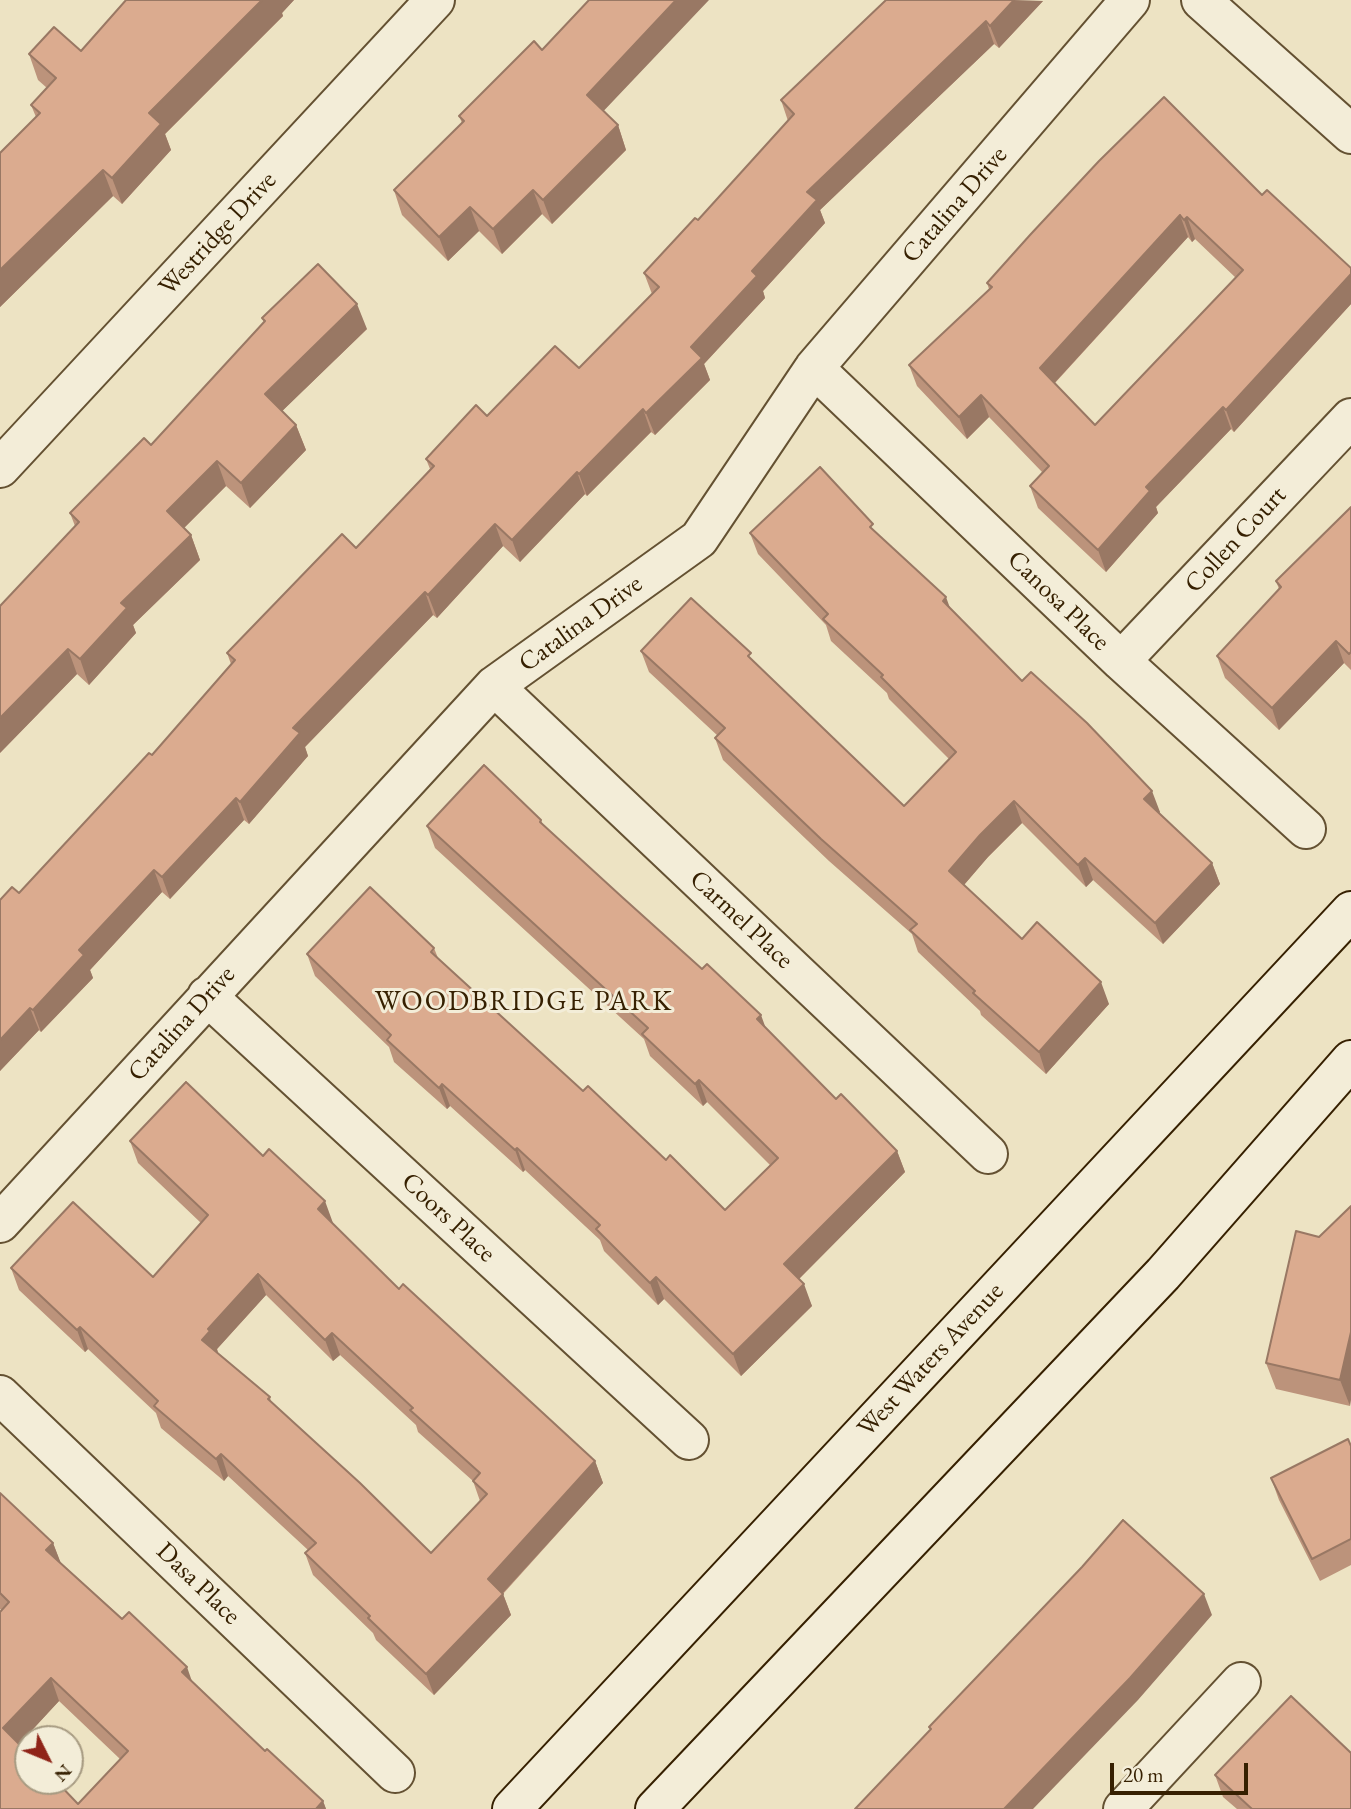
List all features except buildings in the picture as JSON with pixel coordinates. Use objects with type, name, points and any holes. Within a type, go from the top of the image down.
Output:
[{"type":"street","name":"Westridge Drive","points":[[0,468],[435,0]]},
{"type":"street","name":"Catalina Drive","points":[[0,1223],[494,686],[699,538],[814,368],[1130,0]]},
{"type":"street","points":[[1201,0],[1351,134]]},
{"type":"street","name":"Canosa Place","points":[[814,368],[1121,661],[1306,829]]},
{"type":"street","name":"Collen Court","points":[[1121,661],[1351,418]]},
{"type":"street","name":"Carmel Place","points":[[494,686],[988,1154]]},
{"type":"street","name":"West Waters Avenue","points":[[512,1809],[1351,911]]},
{"type":"street","name":"Coors Place","points":[[207,996],[689,1440]]},
{"type":"street","points":[[655,1809],[1163,1274],[1351,1060]]},
{"type":"street","name":"Dasa Place","points":[[0,1395],[395,1773]]},
{"type":"street","points":[[1139,1803],[1241,1682]]},
{"type":"street","points":[[534,1809],[583,1734]]},
{"type":"district","name":"WOODBRIDGE PARK","points":[[524,1002]]}]
